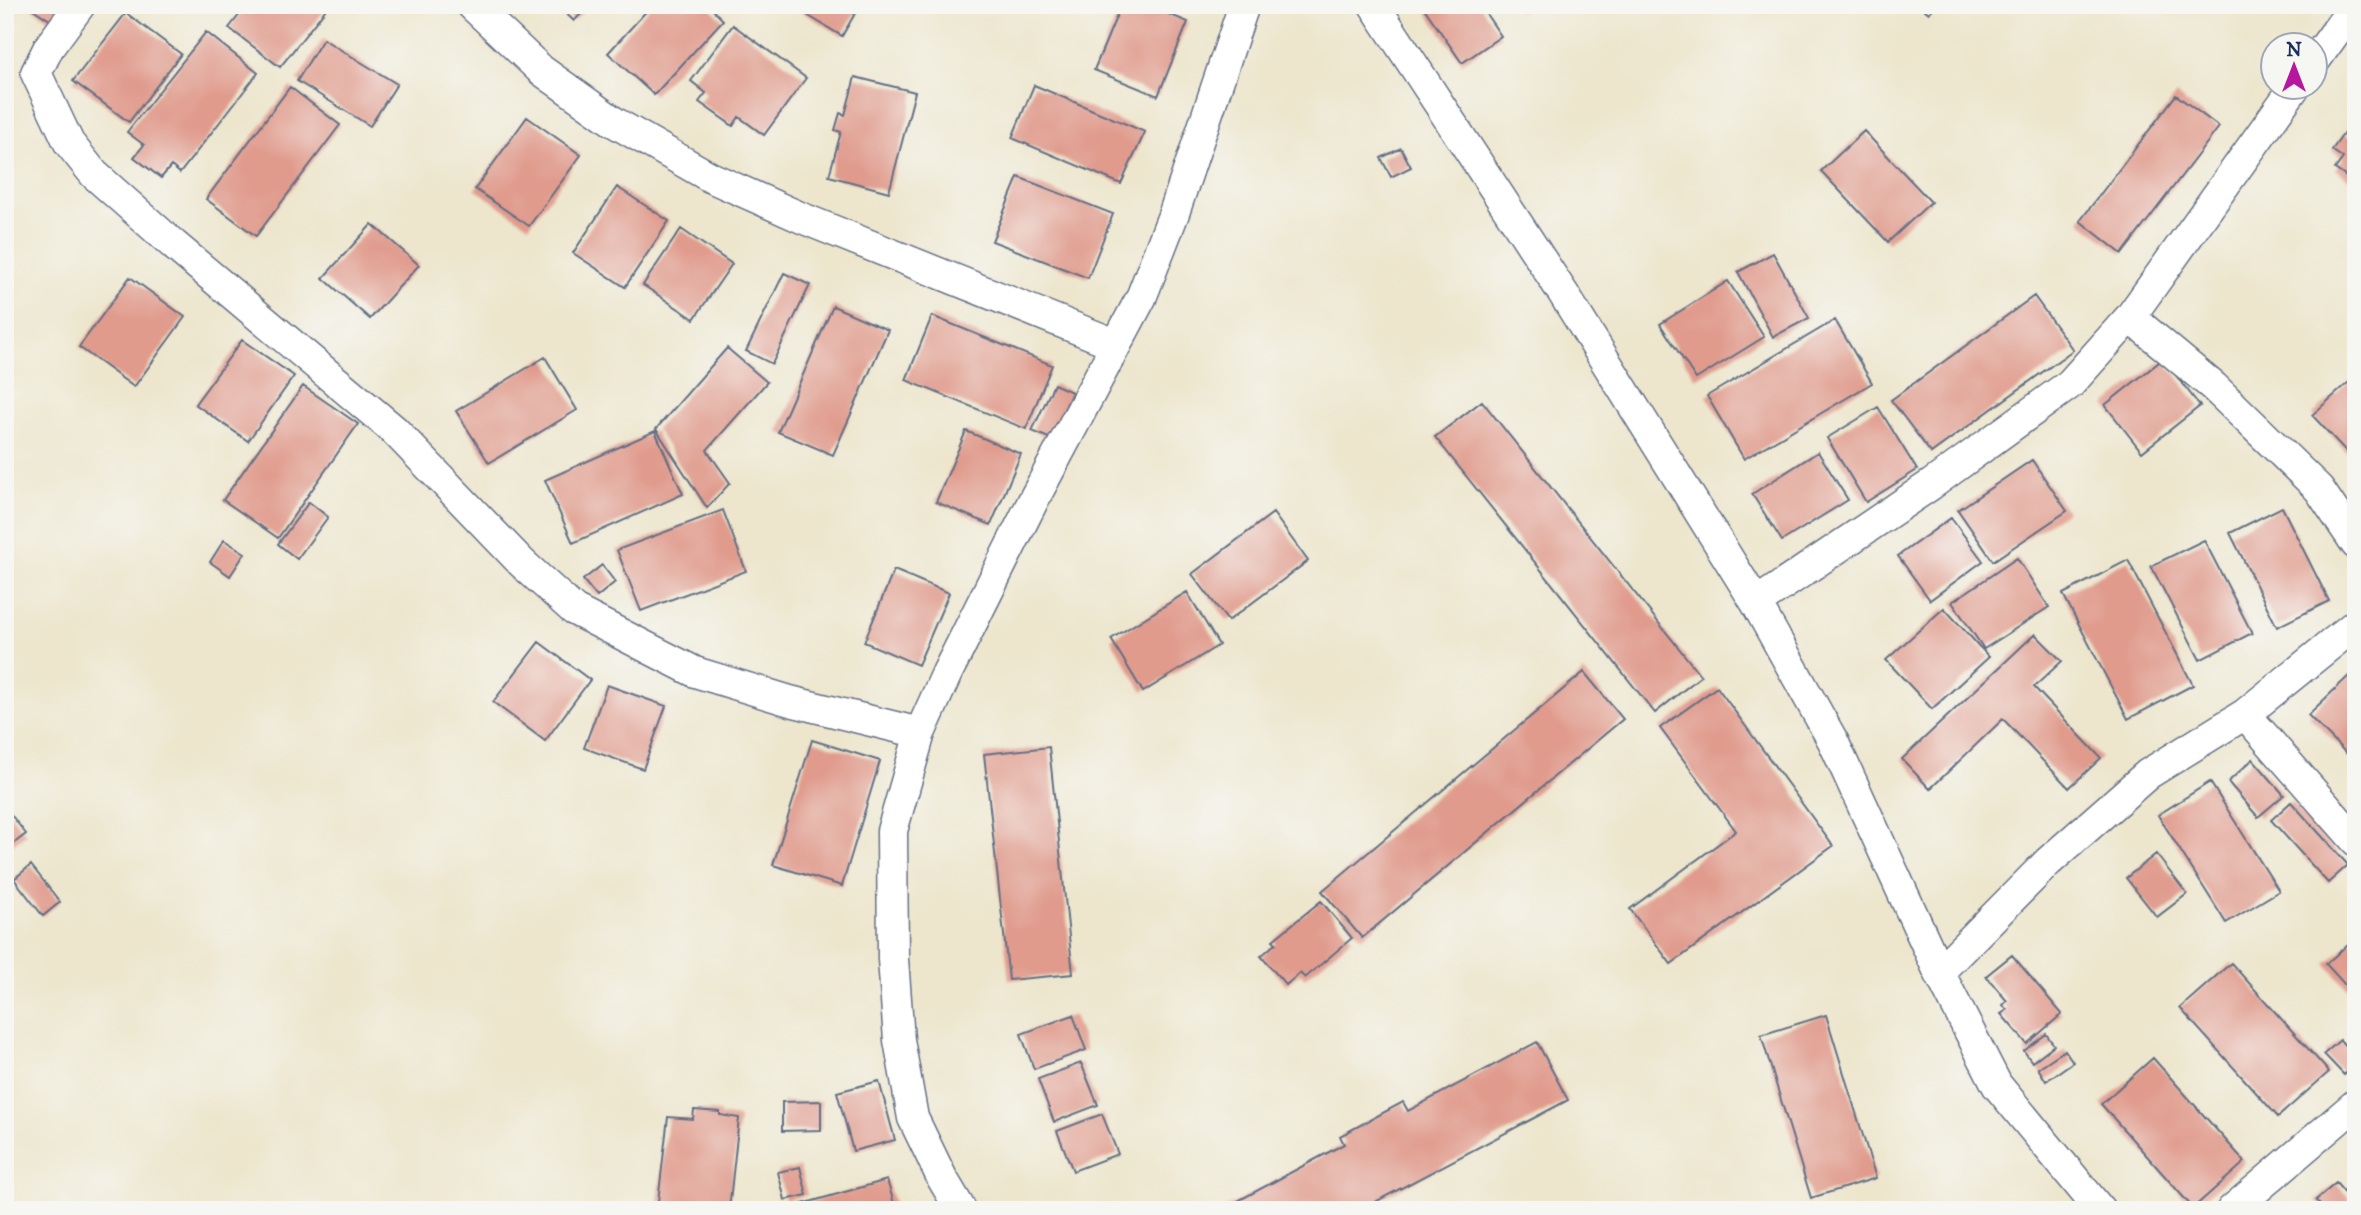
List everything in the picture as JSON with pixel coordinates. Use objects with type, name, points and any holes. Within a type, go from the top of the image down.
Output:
[{"type":"street","points":[[80,5],[49,47],[36,74],[69,143],[94,174],[394,430],[522,563],[574,610],[695,672],[790,701],[920,733]]},
{"type":"street","points":[[472,5],[541,70],[614,122],[710,177],[802,218],[1115,344]]},
{"type":"street","points":[[961,1210],[913,1118],[899,1041],[894,959],[892,831],[920,733],[947,673],[1141,298],[1174,213],[1244,5]]},
{"type":"street","points":[[1374,5],[1563,293],[1756,603],[1833,741],[1939,972],[1997,1085],[2101,1210]]},
{"type":"street","points":[[2330,39],[2355,5]]},
{"type":"street","points":[[1756,603],[1932,484],[2070,384],[2130,317],[2284,102]]},
{"type":"street","points":[[2130,317],[2214,387],[2319,489],[2356,544]]},
{"type":"street","points":[[1939,972],[2048,862],[2148,774],[2245,714],[2356,624]]},
{"type":"street","points":[[2245,714],[2356,841]]},
{"type":"street","points":[[2232,1210],[2356,1104]]},
{"type":"building","points":[[27,5],[68,5],[56,24]]},
{"type":"building","points":[[247,5],[329,5],[280,67],[229,28]]},
{"type":"building","points":[[557,5],[590,5],[574,21]]},
{"type":"building","points":[[652,5],[708,5],[723,20],[654,95],[608,53]]},
{"type":"building","points":[[806,5],[860,5],[842,36],[802,12]]},
{"type":"building","points":[[1121,5],[1147,5],[1188,22],[1158,96],[1094,70]]},
{"type":"building","points":[[1429,5],[1480,5],[1501,36],[1462,63],[1424,8]]},
{"type":"building","points":[[1515,5],[1530,5],[1520,12]]},
{"type":"building","points":[[1919,5],[1936,5],[1929,13]]},
{"type":"building","points":[[126,13],[181,54],[129,122],[73,81]]},
{"type":"building","points":[[733,25],[806,78],[764,135],[739,117],[733,126],[699,102],[706,93],[691,81]]},
{"type":"building","points":[[206,32],[258,73],[180,173],[171,166],[161,178],[134,157],[144,145],[127,132]]},
{"type":"building","points":[[323,39],[397,84],[370,126],[297,81]]},
{"type":"building","points":[[855,77],[915,92],[889,192],[829,176],[841,132],[835,130],[840,113],[845,115]]},
{"type":"building","points":[[1034,85],[1145,132],[1121,184],[1012,138]]},
{"type":"building","points":[[290,87],[340,125],[256,236],[206,199]]},
{"type":"building","points":[[2176,95],[2219,127],[2122,254],[2080,221]]},
{"type":"building","points":[[527,117],[581,155],[529,226],[475,189]]},
{"type":"building","points":[[1864,131],[1931,202],[1888,242],[1821,171]]},
{"type":"building","points":[[2344,133],[2356,141],[2356,184],[2335,169],[2343,158],[2332,150]]},
{"type":"building","points":[[1401,148],[1411,167],[1391,177],[1381,158]]},
{"type":"building","points":[[1018,177],[1113,214],[1088,278],[992,241]]},
{"type":"building","points":[[617,187],[669,221],[625,287],[573,253]]},
{"type":"building","points":[[372,224],[419,265],[370,319],[323,278]]},
{"type":"building","points":[[681,229],[732,264],[694,319],[643,285]]},
{"type":"building","points":[[1773,253],[1809,318],[1773,337],[1738,272]]},
{"type":"building","points":[[784,273],[810,285],[772,364],[746,351]]},
{"type":"building","points":[[130,277],[185,317],[134,387],[79,347]]},
{"type":"building","points":[[1728,281],[1764,337],[1696,379],[1660,324]]},
{"type":"building","points":[[2034,296],[2073,350],[1931,453],[1891,400]]},
{"type":"building","points":[[833,306],[888,330],[833,455],[778,432]]},
{"type":"building","points":[[932,316],[1052,365],[1026,429],[906,380]]},
{"type":"building","points":[[1835,320],[1872,383],[1744,459],[1707,396]]},
{"type":"building","points":[[242,340],[294,376],[248,441],[195,404]]},
{"type":"building","points":[[727,348],[767,382],[707,450],[730,483],[707,508],[656,429]]},
{"type":"building","points":[[545,357],[577,410],[489,463],[456,411]]},
{"type":"building","points":[[2163,359],[2200,406],[2142,452],[2105,405]]},
{"type":"building","points":[[2349,382],[2356,389],[2356,462],[2312,415]]},
{"type":"building","points":[[1054,384],[1072,392],[1051,439],[1032,431]]},
{"type":"building","points":[[303,386],[358,424],[278,538],[223,500]]},
{"type":"building","points":[[1482,401],[1701,676],[1655,713],[1435,437]]},
{"type":"building","points":[[1878,407],[1917,470],[1866,502],[1827,438]]},
{"type":"building","points":[[655,431],[683,494],[573,543],[545,480]]},
{"type":"building","points":[[966,431],[1021,454],[991,525],[936,502]]},
{"type":"building","points":[[1818,452],[1848,500],[1782,541],[1752,494]]},
{"type":"building","points":[[2032,460],[2067,511],[1993,561],[1958,510]]},
{"type":"building","points":[[309,502],[328,517],[297,559],[278,544]]},
{"type":"building","points":[[2282,507],[2329,601],[2277,627],[2230,533]]},
{"type":"building","points":[[723,510],[746,571],[641,611],[617,550]]},
{"type":"building","points":[[1273,513],[1308,561],[1228,621],[1192,574]]},
{"type":"building","points":[[1951,518],[1983,561],[1930,600],[1898,556]]},
{"type":"building","points":[[224,540],[245,553],[230,576],[210,562]]},
{"type":"building","points":[[2204,540],[2252,633],[2200,660],[2151,566]]},
{"type":"building","points":[[2017,558],[2049,607],[1984,649],[1952,602]]},
{"type":"building","points":[[2128,560],[2193,685],[2128,719],[2063,594]]},
{"type":"building","points":[[602,565],[615,582],[597,597],[583,580]]},
{"type":"building","points":[[894,570],[949,593],[918,665],[864,642]]},
{"type":"building","points":[[1187,592],[1219,645],[1143,692],[1111,639]]},
{"type":"building","points":[[1944,608],[1989,657],[1932,709],[1886,660]]},
{"type":"building","points":[[2035,634],[2062,661],[2034,687],[2101,758],[2069,788],[2003,719],[1930,789],[1902,759]]},
{"type":"building","points":[[539,642],[590,680],[545,741],[493,702]]},
{"type":"building","points":[[2356,669],[2356,763],[2308,715]]},
{"type":"building","points":[[1584,672],[1623,719],[1362,938],[1322,891]]},
{"type":"building","points":[[607,685],[666,706],[643,769],[584,748]]},
{"type":"building","points":[[1717,687],[1833,846],[1671,964],[1630,909],[1736,831],[1660,728]]},
{"type":"building","points":[[812,740],[880,761],[842,886],[773,865]]},
{"type":"building","points":[[1049,747],[1073,974],[1009,980],[984,754]]},
{"type":"building","points":[[2253,759],[2284,795],[2258,817],[2228,782]]},
{"type":"building","points":[[2210,782],[2279,891],[2226,923],[2158,815]]},
{"type":"building","points":[[2291,802],[2348,865],[2328,883],[2271,820]]},
{"type":"building","points":[[5,807],[26,834],[5,850]]},
{"type":"building","points":[[2156,854],[2187,894],[2157,917],[2126,878]]},
{"type":"building","points":[[31,865],[60,902],[43,916],[14,879]]},
{"type":"building","points":[[1321,901],[1352,938],[1305,978],[1300,973],[1286,985],[1261,956],[1276,943],[1273,940]]},
{"type":"building","points":[[2356,937],[2356,997],[2326,964]]},
{"type":"building","points":[[2012,955],[2062,1014],[2027,1044],[2001,1014],[2007,1010],[2003,1005],[2007,1001],[1986,976]]},
{"type":"building","points":[[2231,963],[2329,1072],[2278,1117],[2180,1008]]},
{"type":"building","points":[[1073,1015],[1086,1050],[1034,1069],[1021,1034]]},
{"type":"building","points":[[1826,1015],[1876,1178],[1811,1198],[1761,1035]]},
{"type":"building","points":[[2046,1034],[2054,1045],[2032,1062],[2024,1051]]},
{"type":"building","points":[[2340,1040],[2356,1058],[2356,1064],[2344,1075],[2324,1054]]},
{"type":"building","points":[[1537,1042],[1568,1100],[1360,1210],[1221,1210],[1344,1144],[1340,1136],[1403,1102],[1408,1111]]},
{"type":"building","points":[[2065,1050],[2073,1062],[2046,1081],[2038,1068]]},
{"type":"building","points":[[2153,1058],[2245,1162],[2193,1208],[2101,1104]]},
{"type":"building","points":[[1081,1063],[1098,1105],[1054,1122],[1038,1079]]},
{"type":"building","points":[[879,1081],[895,1140],[853,1151],[837,1092]]},
{"type":"building","points":[[821,1101],[821,1130],[782,1131],[782,1102]]},
{"type":"building","points":[[694,1110],[720,1112],[720,1115],[739,1118],[729,1210],[657,1210],[668,1117],[693,1119]]},
{"type":"building","points":[[1102,1114],[1118,1154],[1073,1171],[1057,1131]]},
{"type":"building","points":[[800,1167],[807,1195],[785,1200],[778,1172]]},
{"type":"building","points":[[887,1180],[896,1210],[801,1210],[799,1205]]},
{"type":"building","points":[[2336,1183],[2355,1205],[2350,1210],[2324,1210],[2316,1200]]}]
